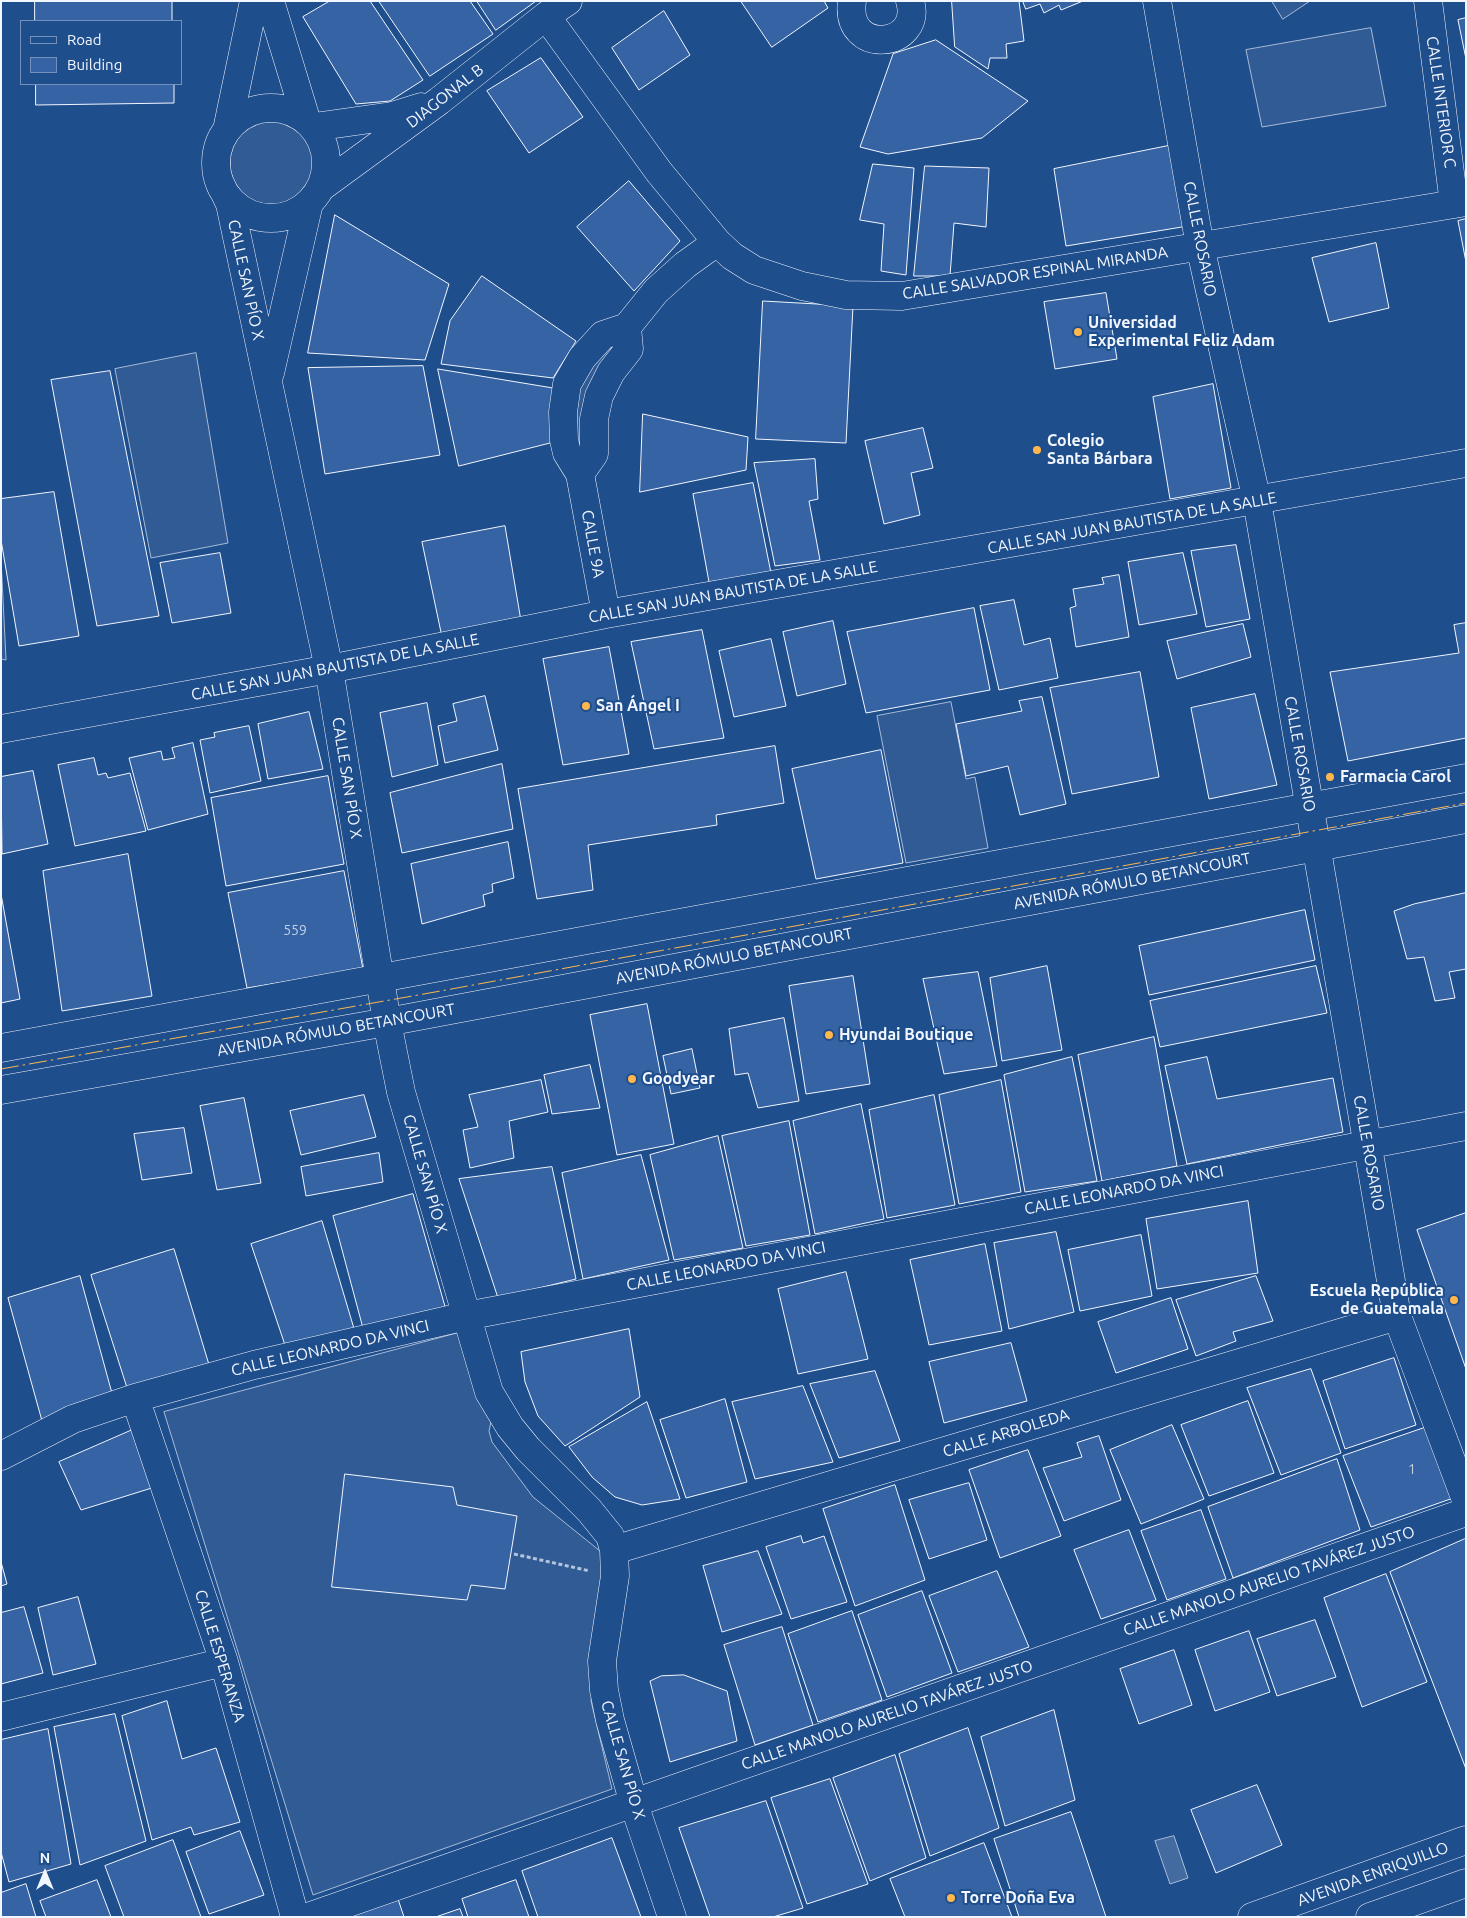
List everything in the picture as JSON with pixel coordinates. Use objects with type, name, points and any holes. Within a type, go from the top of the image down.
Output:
[{"type":"street","points":[[254,1],[227,130],[219,146],[216,164],[219,181],[228,197],[241,209],[258,217],[276,218],[294,213],[315,196],[326,171],[326,153],[310,123],[270,1]]},
{"type":"street","points":[[852,1],[853,21],[858,30],[866,36],[886,40],[895,38],[904,32],[910,23],[912,14],[910,1]]},
{"type":"street","name":"CALLE ROSARIO","points":[[1157,1],[1200,246],[1256,501],[1397,1316],[1466,1500]]},
{"type":"street","name":"CALLE INTERIOR C","points":[[1428,1],[1460,203]]},
{"type":"street","name":"CALLE SALVADOR ESPINAL MIRANDA","points":[[557,8],[659,172],[717,242],[732,256],[754,270],[802,286],[846,296],[902,296],[1460,203]]},
{"type":"street","name":"DIAGONAL B","points":[[315,196],[557,8]]},
{"type":"street","points":[[227,130],[240,118],[257,110],[293,111],[310,123],[392,116],[439,101]]},
{"type":"street","name":"CALLE SAN PÍO X","points":[[219,181],[230,204],[329,669],[386,1022],[401,1092],[489,1392],[510,1427],[528,1449],[604,1526],[615,1563],[602,1661],[610,1720],[634,1804],[672,1917]]},
{"type":"street","name":"CALLE SAN PÍO X","points":[[268,382],[315,196]]},
{"type":"street","name":"CALLE 9A","points":[[606,614],[580,474],[567,452],[564,440],[563,412],[567,384],[582,358],[604,335],[628,327],[656,291],[685,265],[717,242]]},
{"type":"street","name":"CALLE SAN JUAN BAUTISTA DE LA SALLE","points":[[1,729],[329,669],[606,614],[1466,463]]},
{"type":"street","points":[[1,1048],[1466,778]]},
{"type":"street","name":"AVENIDA RÓMULO BETANCOURT","points":[[1,1090],[386,1022],[1466,819]]},
{"type":"street","name":"CALLE LEONARDO DA VINCI","points":[[1,1456],[73,1419],[135,1398],[254,1364],[466,1316],[1466,1126]]},
{"type":"street","name":"CALLE ARBOLEDA","points":[[615,1563],[1397,1316]]},
{"type":"street","name":"CALLE ESPERANZA","points":[[135,1398],[224,1662],[295,1917]]},
{"type":"street","name":"CALLE MANOLO AURELIO TAVÁREZ JUSTO","points":[[308,1917],[1466,1512]]},
{"type":"street","points":[[1,1717],[224,1662]]},
{"type":"street","name":"AVENIDA ENRIQUILLO","points":[[1252,1917],[1466,1840]]},
{"type":"street","points":[[1370,1917],[1466,1883]]},
{"type":"path","points":[[514,1554],[615,1563]]},
{"type":"shaded area","points":[[1272,1],[1310,1],[1283,19]]},
{"type":"shaded area","points":[[1371,28],[1386,106],[1262,127],[1246,50]]},
{"type":"shaded area","points":[[273,120],[289,124],[303,133],[312,147],[316,163],[312,179],[303,193],[289,202],[273,206],[257,202],[243,193],[234,179],[230,163],[234,147],[243,133],[257,124]]},
{"type":"shaded area","points":[[622,340],[578,456],[568,393],[589,364]]},
{"type":"shaded area","points":[[196,353],[228,543],[151,558],[115,369]]},
{"type":"shaded area","points":[[1,559],[6,659],[6,660],[1,659]]},
{"type":"shaded area","points":[[951,702],[966,779],[975,777],[988,848],[906,863],[877,716]]},
{"type":"shaded area","points":[[462,1332],[483,1409],[491,1422],[489,1431],[492,1442],[533,1497],[605,1555],[591,1701],[612,1789],[313,1895],[164,1412]]},
{"type":"shaded area","points":[[1174,1836],[1188,1878],[1170,1884],[1155,1841]]},
{"type":"building","points":[[35,1],[172,1],[172,20],[35,20]]},
{"type":"building","points":[[330,1],[370,1],[423,80],[390,101],[356,104],[303,17]]},
{"type":"building","points":[[379,1],[470,1],[493,34],[430,76]]},
{"type":"building","points":[[477,1],[536,1],[496,30]]},
{"type":"building","points":[[741,1],[824,1],[828,8],[772,47]]},
{"type":"building","points":[[952,1],[1019,1],[1024,41],[1006,44],[1007,58],[990,58],[988,69],[955,47]]},
{"type":"building","points":[[1023,1],[1083,1],[1061,10],[1059,5],[1044,13],[1040,4],[1026,9]]},
{"type":"building","points":[[664,11],[690,55],[639,90],[612,48]]},
{"type":"building","points":[[1466,18],[1466,59],[1458,20]]},
{"type":"building","points":[[936,40],[1028,101],[982,138],[888,154],[860,147],[893,54]]},
{"type":"building","points":[[541,58],[583,117],[529,153],[487,91]]},
{"type":"building","points":[[36,85],[174,85],[174,103],[36,105]]},
{"type":"building","points":[[1173,145],[1188,226],[1066,246],[1054,169]]},
{"type":"building","points":[[873,164],[914,168],[906,275],[881,271],[884,224],[860,220]]},
{"type":"building","points":[[925,166],[989,168],[986,227],[954,223],[950,276],[914,276]]},
{"type":"building","points":[[629,181],[680,241],[634,291],[577,227]]},
{"type":"building","points":[[335,215],[449,284],[425,360],[308,353]]},
{"type":"building","points":[[1466,219],[1466,262],[1458,221]]},
{"type":"building","points":[[1376,243],[1389,308],[1329,322],[1312,258]]},
{"type":"building","points":[[482,276],[576,341],[553,378],[441,364],[450,321]]},
{"type":"building","points":[[1106,293],[1117,359],[1055,369],[1044,302]]},
{"type":"building","points":[[763,301],[853,306],[846,443],[756,439]]},
{"type":"building","points":[[423,366],[440,455],[325,474],[308,368]]},
{"type":"building","points":[[438,369],[553,388],[554,442],[459,466]]},
{"type":"building","points":[[110,371],[159,616],[97,626],[51,380]]},
{"type":"building","points":[[1213,384],[1231,488],[1170,499],[1153,397]]},
{"type":"building","points":[[643,414],[748,437],[746,470],[640,492]]},
{"type":"building","points":[[923,428],[933,468],[911,473],[920,515],[884,524],[865,441]]},
{"type":"building","points":[[815,459],[818,499],[809,501],[820,560],[775,566],[754,463]]},
{"type":"building","points":[[753,483],[771,573],[709,582],[693,494]]},
{"type":"building","points":[[54,492],[79,636],[19,646],[1,540],[1,499]]},
{"type":"building","points":[[505,526],[521,621],[442,637],[422,542]]},
{"type":"building","points":[[1236,545],[1250,619],[1206,627],[1191,551]]},
{"type":"building","points":[[220,553],[231,613],[172,623],[160,563]]},
{"type":"building","points":[[1183,553],[1197,614],[1139,625],[1128,562]]},
{"type":"building","points":[[1119,575],[1129,637],[1076,647],[1070,608],[1076,606],[1073,589],[1104,584],[1102,578]]},
{"type":"building","points":[[1014,600],[1024,645],[1050,638],[1058,678],[999,690],[980,606]]},
{"type":"building","points":[[974,608],[990,690],[866,713],[847,632]]},
{"type":"building","points":[[833,621],[846,684],[797,696],[783,632]]},
{"type":"building","points":[[1466,623],[1466,738],[1348,761],[1330,672],[1459,653],[1454,625]]},
{"type":"building","points":[[1243,624],[1251,657],[1177,679],[1167,641]]},
{"type":"building","points":[[702,630],[724,738],[654,749],[631,642]]},
{"type":"building","points":[[771,639],[786,706],[734,717],[719,651]]},
{"type":"building","name":"San Ángel I","points":[[609,647],[629,754],[563,765],[543,659]]},
{"type":"building","points":[[1140,672],[1159,777],[1072,794],[1050,688]]},
{"type":"building","points":[[1255,694],[1277,785],[1209,799],[1191,708]]},
{"type":"building","points":[[485,696],[498,750],[445,763],[438,726],[457,721],[453,704]]},
{"type":"building","points":[[1042,697],[1066,804],[1020,815],[1008,766],[966,776],[956,724],[1022,711],[1019,701]]},
{"type":"building","points":[[427,703],[438,765],[392,777],[380,713]]},
{"type":"building","points":[[309,712],[323,769],[268,779],[258,724]]},
{"type":"building","points":[[249,726],[261,781],[210,793],[200,740],[215,737],[214,733]]},
{"type":"building","points":[[193,743],[208,814],[148,830],[129,758],[161,751],[163,760],[175,758],[172,748]]},
{"type":"building","points":[[775,746],[784,803],[716,815],[717,825],[588,845],[593,890],[537,899],[518,789]]},
{"type":"building","points":[[881,750],[903,863],[816,879],[792,769]]},
{"type":"building","points":[[94,758],[98,775],[106,773],[108,778],[130,773],[146,831],[75,846],[58,765]]},
{"type":"building","points":[[502,764],[513,829],[402,853],[390,793]]},
{"type":"building","points":[[33,771],[48,844],[2,854],[1,777]]},
{"type":"building","points":[[328,776],[344,864],[226,886],[211,798]]},
{"type":"building","points":[[508,842],[514,878],[492,884],[493,892],[483,895],[485,906],[422,924],[411,864]]},
{"type":"building","points":[[128,854],[152,996],[62,1011],[43,871]]},
{"type":"building","points":[[344,871],[363,969],[247,988],[228,893]]},
{"type":"building","points":[[1466,893],[1466,969],[1449,972],[1455,998],[1435,1001],[1424,957],[1407,959],[1394,911],[1414,904]]},
{"type":"building","points":[[1,894],[20,999],[1,1003]]},
{"type":"building","points":[[1305,910],[1315,960],[1149,995],[1139,946]]},
{"type":"building","points":[[1047,966],[1062,1050],[1002,1061],[990,978]]},
{"type":"building","points":[[1316,966],[1327,1013],[1160,1047],[1150,1001]]},
{"type":"building","points":[[978,972],[997,1066],[944,1074],[923,979]]},
{"type":"building","name":"Hyundai Boutique","points":[[853,976],[870,1084],[806,1094],[789,986]]},
{"type":"building","name":"Goodyear","points":[[647,1004],[674,1144],[617,1155],[590,1015]]},
{"type":"building","points":[[784,1018],[799,1101],[758,1108],[748,1073],[735,1075],[729,1029]]},
{"type":"building","points":[[1154,1037],[1177,1166],[1102,1181],[1078,1055]]},
{"type":"building","points":[[692,1049],[700,1088],[671,1094],[663,1056]]},
{"type":"building","points":[[1072,1057],[1097,1181],[1025,1192],[1004,1075]]},
{"type":"building","points":[[1207,1057],[1217,1099],[1333,1078],[1343,1132],[1187,1164],[1165,1066]]},
{"type":"building","points":[[590,1065],[600,1108],[552,1114],[544,1075]]},
{"type":"building","points":[[541,1080],[548,1112],[509,1121],[514,1158],[470,1168],[463,1130],[478,1127],[469,1095]]},
{"type":"building","points":[[1001,1080],[1021,1192],[959,1204],[939,1095]]},
{"type":"building","points":[[364,1095],[376,1137],[301,1155],[290,1111]]},
{"type":"building","points":[[934,1095],[955,1205],[887,1218],[869,1110]]},
{"type":"building","points":[[244,1098],[261,1183],[217,1190],[200,1106]]},
{"type":"building","points":[[861,1104],[884,1219],[815,1234],[793,1121]]},
{"type":"building","points":[[789,1121],[810,1235],[746,1246],[722,1136]]},
{"type":"building","points":[[184,1128],[192,1173],[142,1180],[134,1134]]},
{"type":"building","points":[[718,1136],[743,1248],[674,1260],[650,1155]]},
{"type":"building","points":[[379,1153],[383,1182],[306,1196],[301,1167]]},
{"type":"building","points":[[641,1155],[669,1260],[583,1279],[562,1173]]},
{"type":"building","points":[[552,1167],[576,1279],[498,1298],[459,1179]]},
{"type":"building","points":[[413,1194],[446,1310],[364,1332],[333,1216]]},
{"type":"building","points":[[1248,1201],[1258,1273],[1157,1289],[1146,1219]]},
{"type":"building","name":"Escuela República de Guatemala","points":[[1466,1213],[1466,1369],[1417,1230]]},
{"type":"building","points":[[322,1221],[355,1332],[288,1354],[251,1244]]},
{"type":"building","points":[[1056,1232],[1074,1312],[1009,1329],[994,1243]]},
{"type":"building","points":[[1141,1235],[1152,1296],[1080,1311],[1068,1250]]},
{"type":"building","points":[[985,1244],[1002,1331],[929,1345],[910,1260]]},
{"type":"building","points":[[174,1249],[210,1368],[129,1394],[91,1275]]},
{"type":"building","points":[[846,1272],[868,1359],[798,1374],[778,1289]]},
{"type":"building","points":[[80,1276],[113,1397],[42,1421],[8,1298]]},
{"type":"building","points":[[1256,1276],[1273,1321],[1233,1332],[1236,1341],[1196,1356],[1176,1300]]},
{"type":"building","points":[[1171,1298],[1188,1349],[1116,1373],[1098,1322]]},
{"type":"building","points":[[629,1329],[640,1397],[565,1446],[538,1416],[525,1382],[521,1352]]},
{"type":"building","points":[[1011,1343],[1027,1401],[944,1423],[929,1362]]},
{"type":"building","points":[[1394,1358],[1416,1425],[1345,1449],[1323,1381]]},
{"type":"building","points":[[1311,1369],[1341,1453],[1281,1475],[1247,1388]]},
{"type":"building","points":[[875,1371],[900,1441],[839,1458],[810,1384]]},
{"type":"building","points":[[803,1386],[833,1462],[755,1479],[732,1402]]},
{"type":"building","points":[[725,1399],[747,1482],[686,1498],[660,1420]]},
{"type":"building","points":[[1248,1401],[1274,1473],[1209,1496],[1181,1425]]},
{"type":"building","points":[[647,1402],[680,1499],[642,1505],[615,1497],[592,1477],[569,1447]]},
{"type":"building","points":[[1172,1425],[1204,1499],[1141,1524],[1110,1450]]},
{"type":"building","points":[[1427,1427],[1456,1497],[1371,1527],[1343,1456]]},
{"type":"building","points":[[137,1428],[155,1487],[81,1510],[59,1462]]},
{"type":"building","points":[[1099,1436],[1121,1500],[1064,1521],[1043,1468],[1082,1457],[1077,1443]]},
{"type":"building","points":[[1028,1450],[1061,1536],[1000,1558],[969,1470]]},
{"type":"building","points":[[1337,1459],[1360,1530],[1233,1578],[1208,1507]]},
{"type":"building","points":[[345,1474],[453,1487],[457,1505],[517,1516],[505,1589],[471,1585],[467,1600],[332,1587]]},
{"type":"building","points":[[969,1483],[987,1540],[929,1559],[909,1500]]},
{"type":"building","points":[[895,1485],[925,1580],[855,1606],[823,1509]]},
{"type":"building","points":[[1201,1510],[1226,1579],[1167,1600],[1141,1531]]},
{"type":"building","points":[[1129,1530],[1156,1600],[1101,1619],[1074,1550]]},
{"type":"building","points":[[801,1536],[803,1543],[824,1536],[847,1602],[791,1619],[766,1547]]},
{"type":"building","points":[[1466,1540],[1466,1769],[1390,1572]]},
{"type":"building","points":[[758,1551],[782,1614],[722,1632],[703,1566]]},
{"type":"building","points":[[1,1562],[7,1584],[1,1586]]},
{"type":"building","points":[[997,1571],[1029,1647],[958,1672],[929,1596]]},
{"type":"building","points":[[1386,1574],[1427,1682],[1362,1707],[1324,1598]]},
{"type":"building","points":[[922,1591],[952,1673],[887,1697],[858,1615]]},
{"type":"building","points":[[78,1597],[96,1664],[53,1675],[38,1608]]},
{"type":"building","points":[[24,1607],[43,1673],[1,1684],[1,1613]]},
{"type":"building","points":[[852,1611],[882,1700],[818,1722],[788,1634]]},
{"type":"building","points":[[1315,1620],[1336,1677],[1277,1696],[1257,1639]]},
{"type":"building","points":[[782,1627],[813,1725],[755,1745],[724,1645]]},
{"type":"building","points":[[1249,1631],[1270,1692],[1215,1711],[1195,1650]]},
{"type":"building","points":[[1174,1650],[1192,1705],[1139,1724],[1120,1669]]},
{"type":"building","points":[[684,1675],[727,1691],[737,1741],[670,1762],[650,1681],[661,1676]]},
{"type":"building","points":[[167,1701],[182,1759],[216,1748],[240,1822],[194,1835],[191,1827],[152,1840],[122,1716]]},
{"type":"building","points":[[1054,1710],[1075,1800],[1005,1826],[981,1737]]},
{"type":"building","points":[[115,1714],[146,1841],[80,1865],[54,1727]]},
{"type":"building","points":[[968,1728],[999,1828],[930,1856],[899,1754]]},
{"type":"building","points":[[48,1729],[71,1864],[9,1882],[1,1852],[1,1740]]},
{"type":"building","points":[[895,1755],[926,1858],[870,1881],[833,1778]]},
{"type":"building","points":[[830,1779],[868,1884],[807,1904],[771,1798]]},
{"type":"building","points":[[1257,1785],[1282,1845],[1216,1873],[1191,1810]]},
{"type":"building","points":[[766,1801],[803,1908],[773,1917],[710,1917],[679,1828]]},
{"type":"building","points":[[1071,1812],[1106,1917],[1019,1917],[994,1839]]},
{"type":"building","points":[[240,1831],[264,1895],[209,1914],[186,1852]]},
{"type":"building","points":[[612,1838],[641,1917],[538,1917],[522,1871]]},
{"type":"building","points":[[173,1840],[201,1917],[124,1917],[105,1866]]},
{"type":"building","name":"Torre Doña Eva","points":[[984,1843],[1012,1917],[905,1917],[890,1879]]},
{"type":"building","points":[[97,1880],[111,1917],[46,1917],[40,1901]]},
{"type":"building","points":[[516,1880],[529,1917],[468,1917],[462,1899]]},
{"type":"building","points":[[26,1884],[36,1917],[1,1917],[1,1893]]},
{"type":"building","points":[[398,1899],[404,1917],[345,1917]]},
{"type":"building","points":[[460,1909],[463,1917],[436,1917]]},
{"type":"power","points":[[1,1069],[435,992],[1466,803]]},
{"type":"place","name":"Universidad Experimental Feliz Adam","points":[[1078,332]]},
{"type":"place","name":"Colegio Santa Bárbara","points":[[1037,450]]},
{"type":"place","name":"San Ángel I","points":[[586,706]]},
{"type":"place","name":"Farmacia Carol","points":[[1330,777]]},
{"type":"place","name":"Hyundai Boutique","points":[[829,1035]]},
{"type":"place","name":"Goodyear","points":[[632,1079]]},
{"type":"place","name":"Escuela República de Guatemala","points":[[1454,1300]]},
{"type":"place","name":"Torre Doña Eva","points":[[951,1898]]}]
